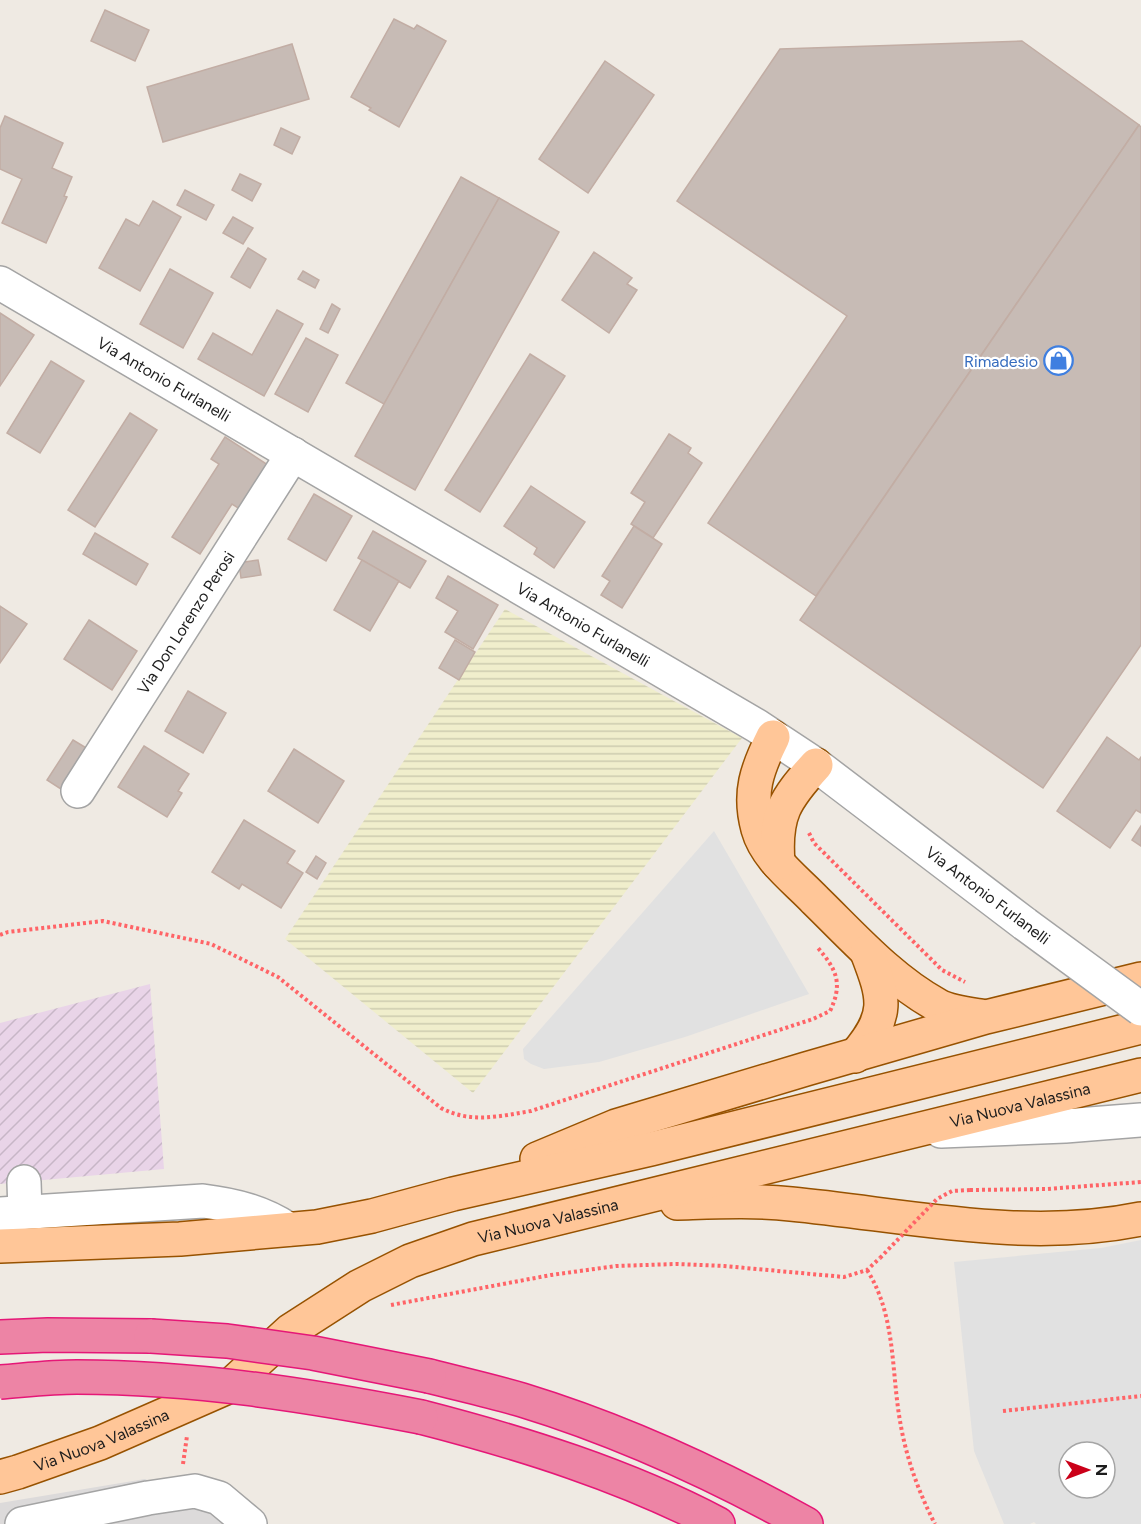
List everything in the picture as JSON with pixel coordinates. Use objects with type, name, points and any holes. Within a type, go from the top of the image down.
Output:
[{"type":"highway","points":[[0,1337],[150,1336],[227,1341],[313,1353],[429,1376],[523,1401],[607,1431],[689,1465],[806,1524]]},
{"type":"highway","points":[[0,1382],[76,1377],[178,1381],[321,1398],[421,1417],[502,1437],[603,1474],[718,1524]]},
{"type":"main road","points":[[773,737],[758,768],[754,794],[754,807],[761,837],[771,856],[866,950],[904,983],[939,1007],[986,1017]]},
{"type":"main road","points":[[778,862],[778,835],[783,807],[793,791],[816,765]]},
{"type":"main road","points":[[855,1056],[870,1039],[879,1017],[882,999],[879,982],[866,950]]},
{"type":"main road","points":[[453,1194],[616,1126],[986,1017],[1141,979]]},
{"type":"main road","points":[[0,1246],[180,1239],[317,1227],[651,1149],[1141,1027]]},
{"type":"main road","name":"Via Nuova Valassina","points":[[0,1477],[100,1443],[230,1386],[290,1331],[360,1286],[410,1261],[473,1239],[1141,1074]]},
{"type":"main road","points":[[618,1204],[788,1203],[975,1225],[1047,1229],[1101,1226],[1141,1219]]},
{"type":"street","name":"Via Antonio Furlanelli","points":[[0,283],[773,737],[816,765],[1141,1009]]},
{"type":"street","name":"Via Don Lorenzo Perosi","points":[[78,791],[293,454]]},
{"type":"street","points":[[910,1132],[1065,1126],[1141,1120]]},
{"type":"street","points":[[16,1203],[203,1201],[234,1205],[270,1217],[288,1229]]},
{"type":"street","points":[[22,1524],[195,1491],[219,1498],[250,1524]]},
{"type":"path","points":[[783,807],[810,814],[806,826],[814,843],[942,970],[968,984]]},
{"type":"path","points":[[0,935],[8,932],[103,921],[211,944],[278,977],[441,1108],[454,1116],[483,1118],[531,1111],[813,1019],[830,1011],[838,994],[837,979],[827,958],[811,940]]},
{"type":"path","points":[[389,1305],[551,1275],[616,1266],[724,1266],[844,1276],[867,1270],[937,1199],[952,1191],[1047,1189],[1141,1182]]},
{"type":"path","points":[[867,1270],[879,1288],[887,1314],[900,1420],[909,1463],[923,1501],[935,1524]]},
{"type":"path","points":[[1003,1411],[1141,1396]]},
{"type":"path","points":[[183,1492],[183,1458],[187,1437],[192,1431]]},
{"type":"shaded area","points":[[505,609],[742,738],[473,1093],[285,939]]},
{"type":"shaded area","points":[[714,831],[809,994],[685,1037],[599,1062],[544,1069],[524,1059],[523,1049]]},
{"type":"shaded area","points":[[150,984],[164,1169],[0,1184],[0,1023]]},
{"type":"shaded area","points":[[1141,1240],[1141,1524],[1036,1524],[1034,1522],[1004,1524],[974,1451],[954,1262],[1101,1248]]},
{"type":"shaded area","points":[[145,1479],[211,1513],[222,1524],[0,1524],[0,1503]]},
{"type":"building","points":[[105,10],[149,30],[135,61],[91,41]]},
{"type":"building","points":[[394,19],[414,29],[417,25],[446,41],[399,127],[351,97]]},
{"type":"building","points":[[1022,41],[1139,125],[816,596],[708,523],[847,316],[677,201],[780,49]]},
{"type":"building","points":[[292,44],[309,99],[163,142],[147,87]]},
{"type":"building","points":[[605,61],[654,95],[588,193],[539,159]]},
{"type":"building","points":[[5,116],[63,143],[52,168],[72,177],[64,196],[67,197],[46,243],[2,223],[22,179],[0,169],[0,128]]},
{"type":"building","name":"Rimadesio","points":[[1139,125],[1141,127],[1141,645],[1043,788],[800,620]]},
{"type":"building","points":[[281,128],[300,137],[292,154],[274,145]]},
{"type":"building","points":[[240,174],[261,184],[252,201],[232,190]]},
{"type":"building","points":[[461,177],[499,198],[384,404],[346,383]]},
{"type":"building","points":[[185,190],[214,205],[206,220],[177,205]]},
{"type":"building","points":[[499,198],[559,232],[415,490],[355,456]]},
{"type":"building","points":[[153,201],[181,217],[140,291],[99,268],[126,219],[139,226]]},
{"type":"building","points":[[233,217],[253,228],[243,244],[223,233]]},
{"type":"building","points":[[248,248],[266,259],[250,288],[231,277]]},
{"type":"building","points":[[594,252],[632,278],[627,284],[637,290],[609,333],[562,300]]},
{"type":"building","points":[[170,269],[213,293],[183,348],[140,324]]},
{"type":"building","points":[[303,271],[319,280],[315,288],[298,279]]},
{"type":"building","points":[[332,304],[340,309],[328,333],[320,329]]},
{"type":"building","points":[[277,310],[303,324],[264,396],[198,359],[213,333],[252,355]]},
{"type":"building","points":[[0,313],[34,335],[0,386]]},
{"type":"building","points":[[306,338],[338,355],[308,412],[275,394]]},
{"type":"building","points":[[530,354],[565,376],[480,512],[445,490]]},
{"type":"building","points":[[51,361],[84,381],[40,453],[7,433]]},
{"type":"building","points":[[130,413],[157,430],[95,527],[68,510]]},
{"type":"building","points":[[669,434],[691,448],[688,453],[702,463],[653,538],[631,524],[645,502],[631,493]]},
{"type":"building","points":[[225,437],[271,467],[243,511],[232,504],[200,554],[172,537],[219,464],[211,459]]},
{"type":"building","points":[[531,486],[585,522],[554,568],[534,554],[537,548],[504,526]]},
{"type":"building","points":[[314,494],[352,516],[326,561],[288,539]]},
{"type":"building","points":[[634,526],[662,544],[622,608],[601,595],[610,581],[602,576]]},
{"type":"building","points":[[373,531],[426,561],[410,588],[358,558]]},
{"type":"building","points":[[95,533],[148,564],[136,585],[83,554]]},
{"type":"building","points":[[258,560],[261,575],[241,578],[239,563]]},
{"type":"building","points":[[362,560],[399,581],[370,631],[334,610]]},
{"type":"building","points":[[448,576],[498,605],[473,649],[445,632],[458,611],[436,598]]},
{"type":"building","points":[[0,606],[27,624],[0,663]]},
{"type":"building","points":[[89,620],[137,651],[112,690],[64,659]]},
{"type":"building","points":[[455,640],[475,652],[459,680],[439,668]]},
{"type":"building","points":[[188,691],[226,713],[203,753],[165,731]]},
{"type":"building","points":[[1107,737],[1139,760],[1141,757],[1141,813],[1136,810],[1110,848],[1057,811]]},
{"type":"building","points":[[73,740],[93,752],[67,793],[47,780]]},
{"type":"building","points":[[144,746],[189,774],[178,791],[182,793],[167,817],[118,787]]},
{"type":"building","points":[[294,749],[344,781],[318,823],[268,791]]},
{"type":"building","points":[[244,820],[295,851],[287,863],[303,873],[281,908],[242,884],[239,889],[212,872]]},
{"type":"building","points":[[1141,826],[1141,846],[1132,840]]},
{"type":"building","points":[[316,856],[326,863],[317,879],[306,872]]},
{"type":"place","name":"Rimadesio","points":[[1059,361]]}]
